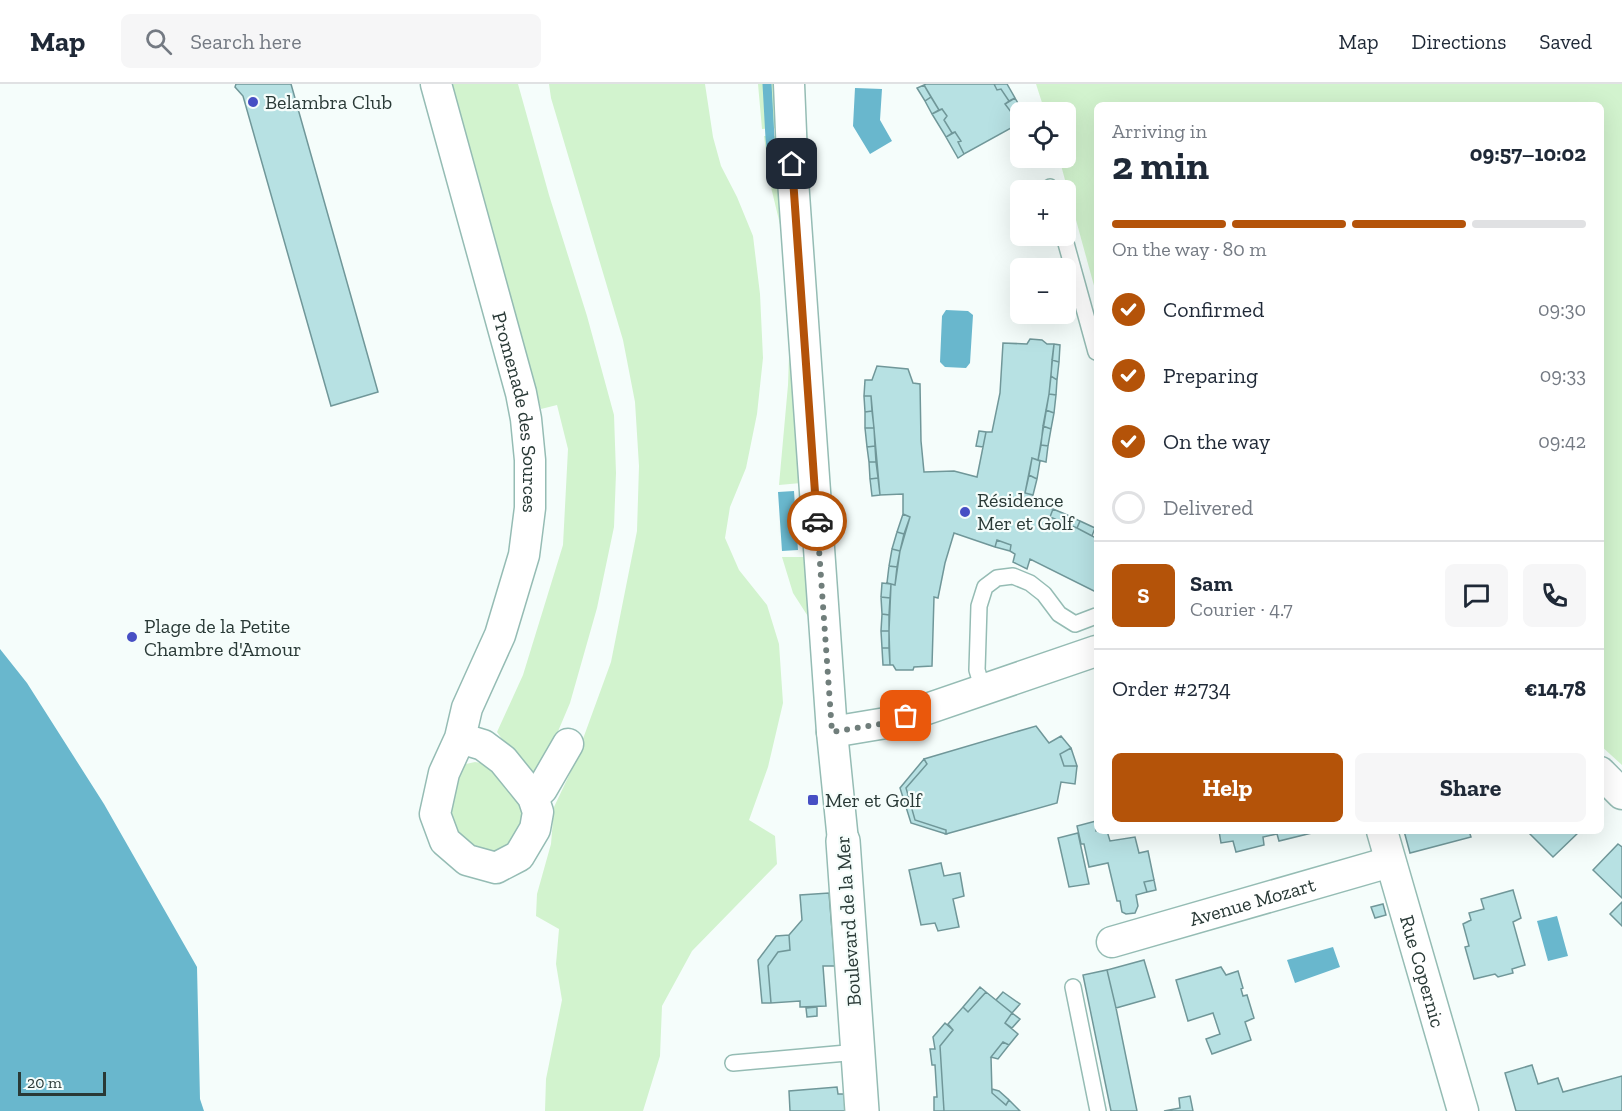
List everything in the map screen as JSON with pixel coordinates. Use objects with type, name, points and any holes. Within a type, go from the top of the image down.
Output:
[{"type":"main road","name":"Boulevard de la Mer","points":[[843,841],[862,1111]]},
{"type":"street","name":"Promenade des Sources","points":[[436,84],[521,393],[530,460],[530,508],[524,555],[501,635],[467,708],[460,738],[444,773],[435,814],[445,841],[467,860],[496,868],[519,856],[535,829],[538,812],[533,796]]},
{"type":"street","name":"Boulevard de la Mer","points":[[789,84],[793,180],[832,732],[843,841]]},
{"type":"street","points":[[832,732],[886,723],[1094,652]]},
{"type":"street","points":[[460,738],[483,745],[503,760],[533,796],[542,789],[568,744]]},
{"type":"street","points":[[1604,776],[1622,794]]},
{"type":"street","name":"Rue Copernic","points":[[1383,834],[1463,1111]]},
{"type":"street","name":"Avenue Mozart","points":[[1112,942],[1390,862]]},
{"type":"lane","points":[[1067,246],[1094,345]]},
{"type":"lane","points":[[983,690],[977,670],[979,606],[985,587],[997,578],[1013,576],[1030,583],[1044,594],[1059,614],[1075,624],[1094,617]]},
{"type":"lane","points":[[1073,987],[1098,1111]]},
{"type":"lane","points":[[733,1063],[858,1052]]},
{"type":"green space","points":[[449,84],[518,84],[614,415],[616,473],[614,527],[597,608],[570,703],[548,755],[536,776],[516,759],[497,732],[523,675],[563,545],[568,449],[557,405],[541,409]]},
{"type":"green space","points":[[549,84],[705,84],[713,137],[721,166],[753,236],[760,294],[763,358],[757,414],[746,468],[730,507],[725,538],[739,570],[767,605],[779,644],[783,703],[768,767],[749,820],[775,836],[777,864],[692,951],[662,1006],[660,1056],[643,1111],[545,1111],[546,1079],[562,1000],[556,964],[559,929],[536,916],[537,894],[551,844],[554,807],[572,769],[611,662],[637,531],[639,466],[635,402],[623,340],[551,98]]},
{"type":"green space","points":[[758,84],[777,84],[778,128],[762,129]]},
{"type":"green space","points":[[1036,84],[1622,84],[1622,765],[1604,749],[1604,102],[1094,102],[1094,286],[1076,220],[1076,180],[1065,180],[1062,168],[1076,168],[1076,102],[1042,102]]},
{"type":"green space","points":[[764,136],[777,136],[783,237],[771,187]]},
{"type":"green space","points":[[790,327],[801,483],[779,485],[788,385]]},
{"type":"green space","points":[[782,557],[805,557],[809,618],[793,593]]},
{"type":"green space","points":[[475,762],[487,764],[521,799],[524,825],[511,847],[489,855],[463,841],[450,823],[448,806],[457,774],[466,764]]},
{"type":"water","points":[[855,88],[882,89],[880,120],[892,141],[870,154],[853,126]]},
{"type":"water","points":[[946,310],[968,311],[973,315],[970,363],[966,368],[945,367],[940,362],[942,316]]},
{"type":"water","points":[[794,491],[798,550],[782,551],[778,492]]},
{"type":"water","points":[[0,649],[27,683],[104,804],[197,967],[200,1099],[204,1111],[0,1111]]},
{"type":"water","points":[[1557,916],[1568,956],[1548,961],[1537,921]]},
{"type":"water","points":[[1333,947],[1340,967],[1295,983],[1287,960]]},
{"type":"building","points":[[236,84],[291,84],[378,392],[331,406],[243,96],[235,87]]},
{"type":"building","points":[[994,84],[997,90],[1001,89],[1009,101],[1005,104],[1010,111],[1010,129],[964,154],[958,142],[961,141],[955,132],[952,133],[944,120],[947,116],[942,109],[939,110],[924,85]]},
{"type":"building","points":[[994,84],[1007,84],[1015,98],[1009,101],[1001,89],[997,90]]},
{"type":"building","points":[[924,85],[931,97],[925,101],[917,88]]},
{"type":"building","points":[[931,97],[939,110],[932,114],[925,101]]},
{"type":"building","points":[[1015,98],[1017,102],[1010,102],[1010,111],[1005,104]]},
{"type":"building","points":[[942,109],[947,116],[944,120],[952,133],[946,137],[932,114]]},
{"type":"building","points":[[955,132],[961,141],[958,142],[964,154],[958,158],[946,137]]},
{"type":"building","points":[[1030,339],[1054,344],[1049,394],[1038,460],[1032,458],[1025,493],[1033,495],[1031,502],[1053,509],[1050,517],[1094,537],[1094,591],[1030,559],[1027,569],[1013,562],[1015,554],[1010,551],[1011,545],[997,540],[995,547],[954,533],[938,598],[934,597],[932,666],[914,667],[913,670],[896,670],[893,665],[890,665],[891,584],[895,585],[900,551],[910,517],[903,514],[903,494],[880,495],[871,396],[864,396],[865,380],[872,380],[877,366],[908,369],[913,383],[920,384],[924,472],[954,471],[977,477],[986,432],[992,432],[1000,393],[1003,343],[1027,344]]},
{"type":"building","points":[[1054,344],[1060,345],[1059,362],[1052,360]]},
{"type":"building","points":[[1052,360],[1059,362],[1057,380],[1051,376]]},
{"type":"building","points":[[1051,376],[1057,380],[1056,395],[1049,394]]},
{"type":"building","points":[[1049,394],[1056,395],[1054,413],[1046,410]]},
{"type":"building","points":[[864,396],[871,396],[872,411],[865,412]]},
{"type":"building","points":[[1046,410],[1054,413],[1051,429],[1043,426]]},
{"type":"building","points":[[872,411],[874,428],[865,428],[865,412]]},
{"type":"building","points":[[1043,426],[1051,429],[1048,446],[1041,445]]},
{"type":"building","points":[[865,428],[874,428],[875,446],[867,447]]},
{"type":"building","points":[[979,431],[986,432],[983,447],[976,446]]},
{"type":"building","points":[[1041,445],[1048,446],[1046,462],[1038,460]]},
{"type":"building","points":[[875,446],[876,462],[869,462],[867,447]]},
{"type":"building","points":[[1032,458],[1040,461],[1037,479],[1029,475]]},
{"type":"building","points":[[869,462],[876,462],[878,478],[870,479]]},
{"type":"building","points":[[1029,475],[1037,479],[1033,495],[1025,493]]},
{"type":"building","points":[[878,478],[880,495],[872,496],[870,479]]},
{"type":"building","points":[[1053,509],[1065,514],[1062,522],[1050,517]]},
{"type":"building","points":[[903,514],[910,517],[904,534],[897,532]]},
{"type":"building","points":[[1065,514],[1080,521],[1077,528],[1062,522]]},
{"type":"building","points":[[1080,521],[1094,528],[1094,531],[1092,536],[1077,528]]},
{"type":"building","points":[[897,532],[904,534],[900,551],[892,549]]},
{"type":"building","points":[[997,540],[1011,545],[1010,551],[995,547]]},
{"type":"building","points":[[892,549],[900,551],[897,567],[889,566]]},
{"type":"building","points":[[889,566],[897,567],[895,585],[887,583]]},
{"type":"building","points":[[882,583],[891,584],[890,598],[881,597]]},
{"type":"building","points":[[881,597],[890,598],[889,615],[882,614]]},
{"type":"building","points":[[882,614],[889,615],[889,631],[881,631]]},
{"type":"building","points":[[881,631],[889,631],[889,648],[882,648]]},
{"type":"building","points":[[882,648],[889,648],[890,665],[883,665]]},
{"type":"building","points":[[1036,726],[1049,743],[1061,736],[1071,748],[1060,754],[1064,766],[1077,766],[1075,784],[1061,782],[1057,803],[946,834],[946,830],[915,820],[906,788],[927,764],[924,759]]},
{"type":"building","points":[[1071,748],[1077,766],[1064,766],[1060,754]]},
{"type":"building","points":[[924,759],[927,764],[906,788],[915,820],[946,830],[946,834],[911,823],[900,788]]},
{"type":"building","points":[[1094,822],[1094,834],[1108,834],[1110,841],[1135,837],[1139,853],[1148,851],[1154,880],[1144,882],[1147,892],[1136,895],[1138,906],[1135,913],[1122,912],[1108,863],[1089,867],[1077,826]]},
{"type":"building","points":[[1078,833],[1089,884],[1069,887],[1058,838]]},
{"type":"building","points":[[1220,834],[1277,834],[1263,837],[1264,845],[1236,852],[1233,841],[1221,843]]},
{"type":"building","points":[[1277,834],[1308,834],[1279,841]]},
{"type":"building","points":[[1405,834],[1470,834],[1471,837],[1410,853]]},
{"type":"building","points":[[1530,834],[1577,834],[1553,857]]},
{"type":"building","points":[[1618,844],[1622,847],[1622,898],[1593,870]]},
{"type":"building","points":[[941,863],[944,876],[960,873],[964,896],[953,899],[959,927],[938,931],[935,923],[921,925],[909,870]]},
{"type":"building","points":[[1154,880],[1156,890],[1147,892],[1144,882]]},
{"type":"building","points":[[1513,890],[1521,918],[1513,922],[1525,965],[1512,969],[1513,973],[1474,979],[1465,947],[1469,946],[1463,924],[1471,920],[1469,913],[1484,909],[1481,899]]},
{"type":"building","points":[[829,893],[835,966],[823,966],[826,1006],[800,1007],[800,1001],[771,1003],[768,966],[778,952],[790,950],[789,935],[802,920],[800,895]]},
{"type":"building","points":[[1622,902],[1622,926],[1610,914]]},
{"type":"building","points":[[1383,904],[1386,915],[1375,918],[1371,907]]},
{"type":"building","points":[[789,935],[790,950],[778,952],[768,966],[771,1003],[762,1003],[758,960],[776,936]]},
{"type":"building","points":[[1144,960],[1155,997],[1116,1008],[1107,970]]},
{"type":"building","points":[[1221,967],[1226,975],[1238,971],[1243,996],[1247,995],[1254,1018],[1245,1022],[1251,1040],[1212,1054],[1206,1039],[1220,1034],[1213,1013],[1188,1021],[1176,980]]},
{"type":"building","points":[[1107,970],[1137,1111],[1111,1111],[1083,975]]},
{"type":"building","points":[[980,987],[986,992],[968,1012],[963,1007]]},
{"type":"building","points":[[986,992],[1012,1013],[1005,1023],[1018,1034],[1009,1045],[1003,1042],[991,1057],[992,1093],[1006,1105],[1009,1100],[1020,1111],[944,1111],[940,1046],[953,1030],[948,1024],[963,1007],[968,1012]]},
{"type":"building","points":[[1003,992],[1020,1004],[1012,1013],[996,1000]]},
{"type":"building","points":[[817,1007],[817,1016],[807,1017],[806,1008]]},
{"type":"building","points":[[1012,1013],[1020,1019],[1012,1028],[1005,1023]]},
{"type":"building","points":[[945,1023],[953,1030],[940,1046],[944,1111],[934,1111],[934,1097],[937,1097],[935,1065],[932,1065],[930,1049],[935,1049],[933,1037]]},
{"type":"building","points":[[1003,1042],[1009,1045],[998,1059],[991,1057]]},
{"type":"building","points":[[1532,1065],[1538,1084],[1558,1078],[1563,1092],[1622,1076],[1622,1111],[1516,1111],[1505,1073]]},
{"type":"building","points":[[837,1087],[838,1094],[844,1094],[846,1111],[790,1111],[789,1091]]},
{"type":"building","points":[[992,1089],[999,1091],[1009,1100],[1006,1105],[992,1093]]},
{"type":"building","points":[[1190,1096],[1193,1111],[1164,1111],[1180,1108],[1179,1098]]},
{"type":"waterway","points":[[767,84],[775,182]]},
{"type":"way so far","points":[[817,521],[832,732],[886,723],[906,716]]},
{"type":"place","name":"Belambra Club","points":[[253,102]]},
{"type":"place","name":"Résidence Mer et Golf","points":[[965,512]]},
{"type":"place","name":"Plage de la Petite Chambre d'Amour","points":[[132,637]]},
{"type":"place","name":"Mer et Golf","points":[[813,800]]},
{"type":"route","points":[[792,164],[817,521]]}]
